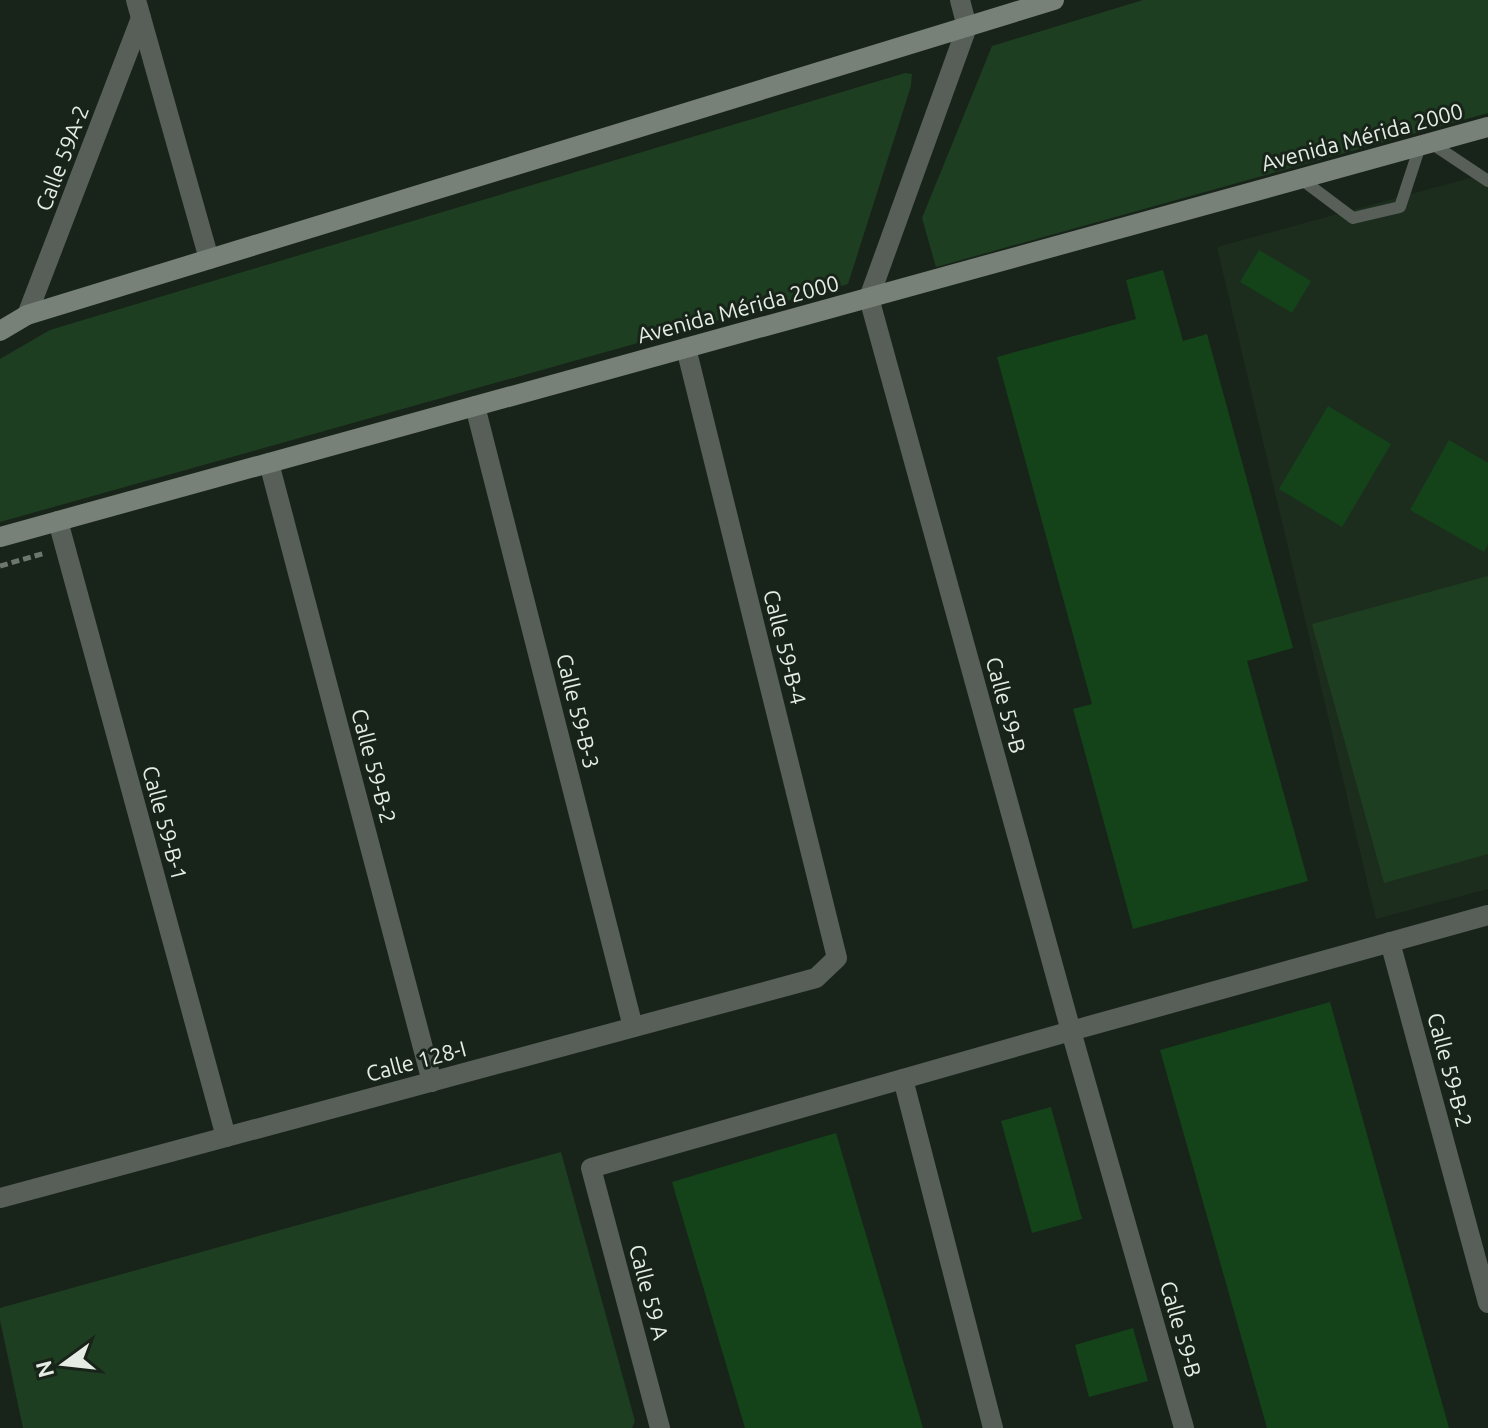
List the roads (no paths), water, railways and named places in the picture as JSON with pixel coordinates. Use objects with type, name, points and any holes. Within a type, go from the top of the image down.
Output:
[{"type":"main road","points":[[0,331],[27,315],[1054,0]]},
{"type":"main road","name":"Avenida Mérida 2000","points":[[0,537],[1488,127]]},
{"type":"street","points":[[869,298],[967,27],[960,0]]},
{"type":"street","name":"Calle 59A-2","points":[[138,9],[209,259]]},
{"type":"street","name":"Calle 59A-2","points":[[27,315],[138,9]]},
{"type":"street","name":"Calle 59-B","points":[[869,298],[1184,1428]]},
{"type":"street","name":"Calle 59-B-4","points":[[686,348],[837,958]]},
{"type":"street","name":"Calle 59-B-3","points":[[475,406],[633,1027]]},
{"type":"street","name":"Calle 59-B-2","points":[[269,463],[432,1082]]},
{"type":"street","name":"Calle 59-B-1","points":[[58,521],[226,1137]]},
{"type":"street","points":[[993,1428],[903,1079],[1488,915]]},
{"type":"street","name":"Calle 59-B-2","points":[[1390,942],[1488,1303]]},
{"type":"street","name":"Calle 128-I","points":[[0,1198],[816,978],[837,958]]},
{"type":"street","name":"Calle 59 A","points":[[660,1428],[591,1168],[903,1079]]},
{"type":"lane","points":[[1301,179],[1353,218],[1400,207],[1425,144],[1488,181]]}]
